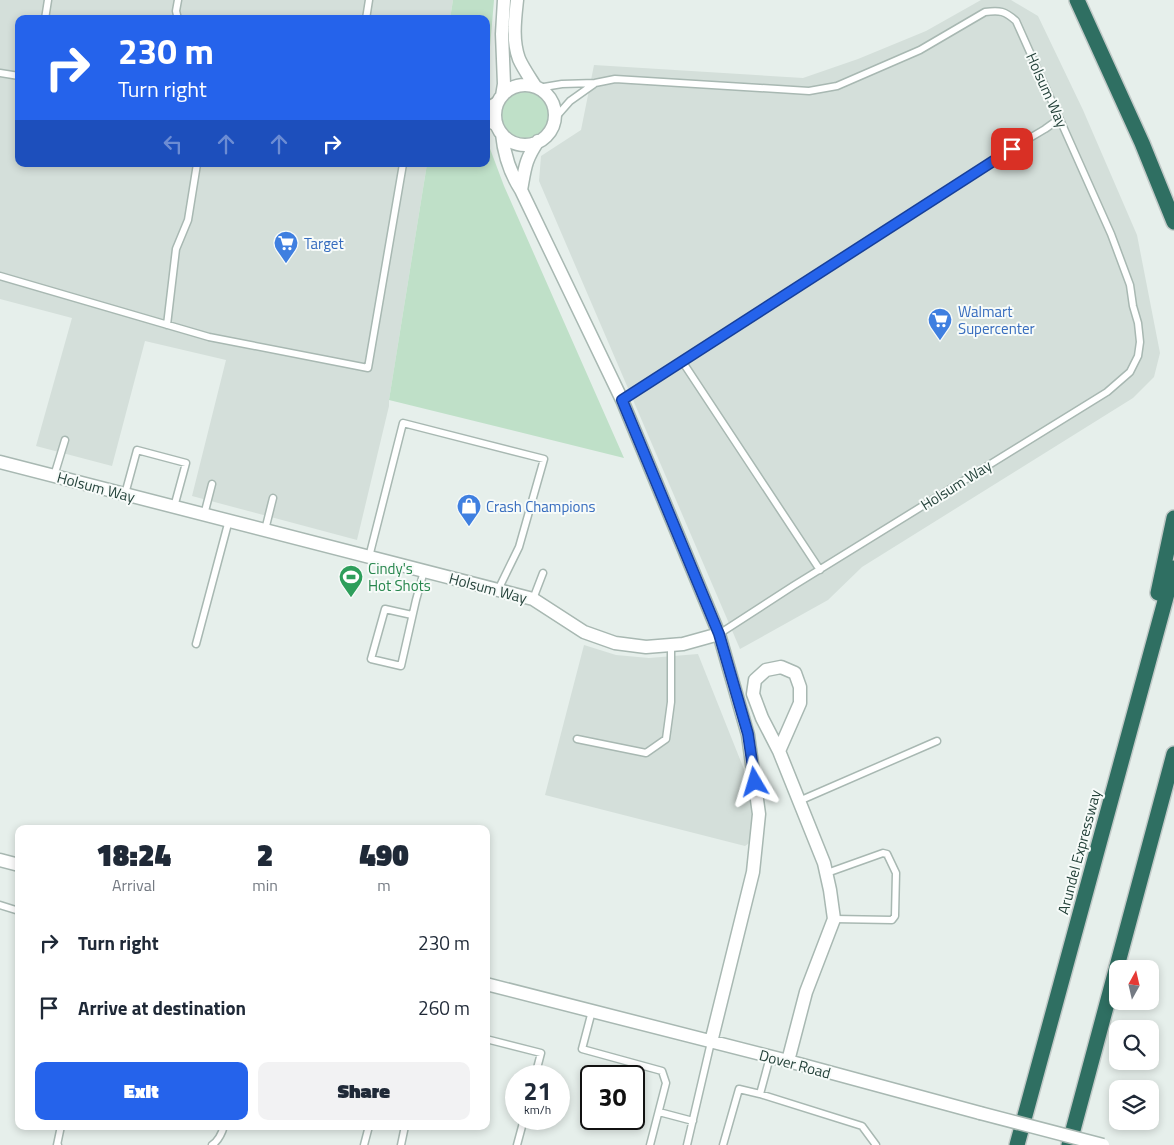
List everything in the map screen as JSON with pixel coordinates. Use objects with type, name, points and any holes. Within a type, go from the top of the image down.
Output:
[{"type":"highway","points":[[1076,0],[1142,143],[1174,222]]},
{"type":"highway","points":[[1114,788],[1174,518]]},
{"type":"highway","name":"Arundel Expressway","points":[[1017,1145],[1174,568]]},
{"type":"highway","points":[[1069,1145],[1173,760]]},
{"type":"street","points":[[501,97],[517,86],[526,85],[537,87],[546,93],[551,100],[555,118],[544,138],[530,144],[515,142],[508,139],[496,121],[495,114],[504,84],[502,34],[504,0]]},
{"type":"street","points":[[516,0],[514,29],[519,59],[537,87]]},
{"type":"street","points":[[501,131],[513,177],[622,400],[719,634],[748,734],[759,814],[753,872],[711,1042]]},
{"type":"street","points":[[521,190],[526,161],[530,151],[538,141]]},
{"type":"street","name":"Holsum Way","points":[[0,462],[533,599],[584,632],[615,643],[646,647],[683,644],[719,634]]},
{"type":"street","points":[[779,751],[800,703],[800,687],[795,672],[781,668],[766,670],[755,680],[753,694],[762,718],[779,751],[824,863],[834,919],[806,992],[788,1061]]},
{"type":"street","points":[[0,860],[15,863]]},
{"type":"street","name":"Dover Road","points":[[490,985],[788,1061],[1103,1145]]},
{"type":"lane","points":[[45,15],[48,0]]},
{"type":"lane","points":[[177,15],[178,0]]},
{"type":"lane","points":[[367,15],[369,0]]},
{"type":"lane","name":"Holsum Way","points":[[595,83],[615,80],[809,91],[837,86],[920,50],[985,12],[997,10],[1008,14],[1016,21],[1114,239],[1130,285],[1138,323],[1140,342],[1138,356],[1130,372],[1107,392],[719,634]]},
{"type":"lane","points":[[0,73],[15,75]]},
{"type":"lane","points":[[537,87],[595,83]]},
{"type":"lane","points":[[555,118],[570,101],[595,83]]},
{"type":"lane","points":[[490,104],[501,97]]},
{"type":"lane","points":[[622,400],[1059,119]]},
{"type":"lane","points":[[490,125],[501,131]]},
{"type":"lane","points":[[167,325],[176,249],[188,220],[197,167]]},
{"type":"lane","points":[[0,276],[210,337],[368,368],[402,167]]},
{"type":"lane","points":[[682,361],[820,570]]},
{"type":"lane","points":[[369,557],[403,423],[544,459],[519,547],[498,590]]},
{"type":"lane","points":[[54,476],[65,440]]},
{"type":"lane","points":[[125,494],[137,450],[186,463],[174,507]]},
{"type":"lane","points":[[204,515],[212,484]]},
{"type":"lane","points":[[265,530],[273,498]]},
{"type":"lane","points":[[196,644],[229,520]]},
{"type":"lane","points":[[412,615],[385,609],[370,659],[401,666],[424,571]]},
{"type":"lane","points":[[533,599],[543,573]]},
{"type":"lane","points":[[577,739],[646,753],[666,739],[670,702],[671,645]]},
{"type":"lane","points":[[799,802],[938,741]]},
{"type":"lane","points":[[826,873],[883,853],[887,854],[896,873],[895,916],[892,920],[834,919]]},
{"type":"lane","points":[[0,905],[15,910]]},
{"type":"lane","points":[[592,1011],[582,1049],[662,1071],[666,1083],[650,1145]]},
{"type":"lane","points":[[490,1040],[541,1053],[538,1065]]},
{"type":"lane","points":[[687,1145],[711,1042]]},
{"type":"lane","points":[[760,1094],[770,1057]]},
{"type":"lane","points":[[723,1145],[739,1088],[862,1126],[876,1145]]},
{"type":"lane","points":[[659,1112],[692,1121]]},
{"type":"lane","points":[[57,1145],[60,1130]]},
{"type":"lane","points":[[212,1145],[223,1130]]},
{"type":"lane","points":[[364,1145],[368,1130]]},
{"type":"lane","points":[[400,1145],[404,1130]]},
{"type":"lane","points":[[517,1145],[521,1130]]},
{"type":"shaded area","points":[[0,0],[453,0],[451,15],[15,15],[15,167],[427,167],[389,406],[357,540],[192,496],[226,360],[145,341],[112,466],[36,446],[72,318],[0,299]]},
{"type":"shaded area","points":[[981,0],[1011,0],[1038,16],[1083,110],[1137,235],[1160,353],[1154,377],[1133,398],[862,567],[828,600],[740,649],[539,181],[541,156],[581,130],[594,65],[803,78],[858,59],[926,31]]},
{"type":"shaded area","points":[[584,645],[616,655],[649,658],[698,654],[761,812],[759,836],[745,846],[545,795]]},
{"type":"green space","points":[[453,0],[494,0],[490,47],[490,15],[451,15]]},
{"type":"green space","points":[[521,92],[529,92],[538,96],[544,102],[548,115],[544,128],[538,134],[529,138],[521,138],[512,134],[506,128],[502,119],[502,111],[506,102],[512,96]]},
{"type":"green space","points":[[490,149],[504,186],[624,458],[389,400],[427,167],[490,167]]},
{"type":"place","name":"Target","points":[[286,264]]},
{"type":"place","name":"Walmart Supercenter","points":[[940,341]]},
{"type":"place","name":"Crash Champions","points":[[469,527]]},
{"type":"place","name":"Cindy's Hot Shots","points":[[351,598]]},
{"type":"route","points":[[755,782],[748,734],[719,634],[622,400],[1012,149]]}]
